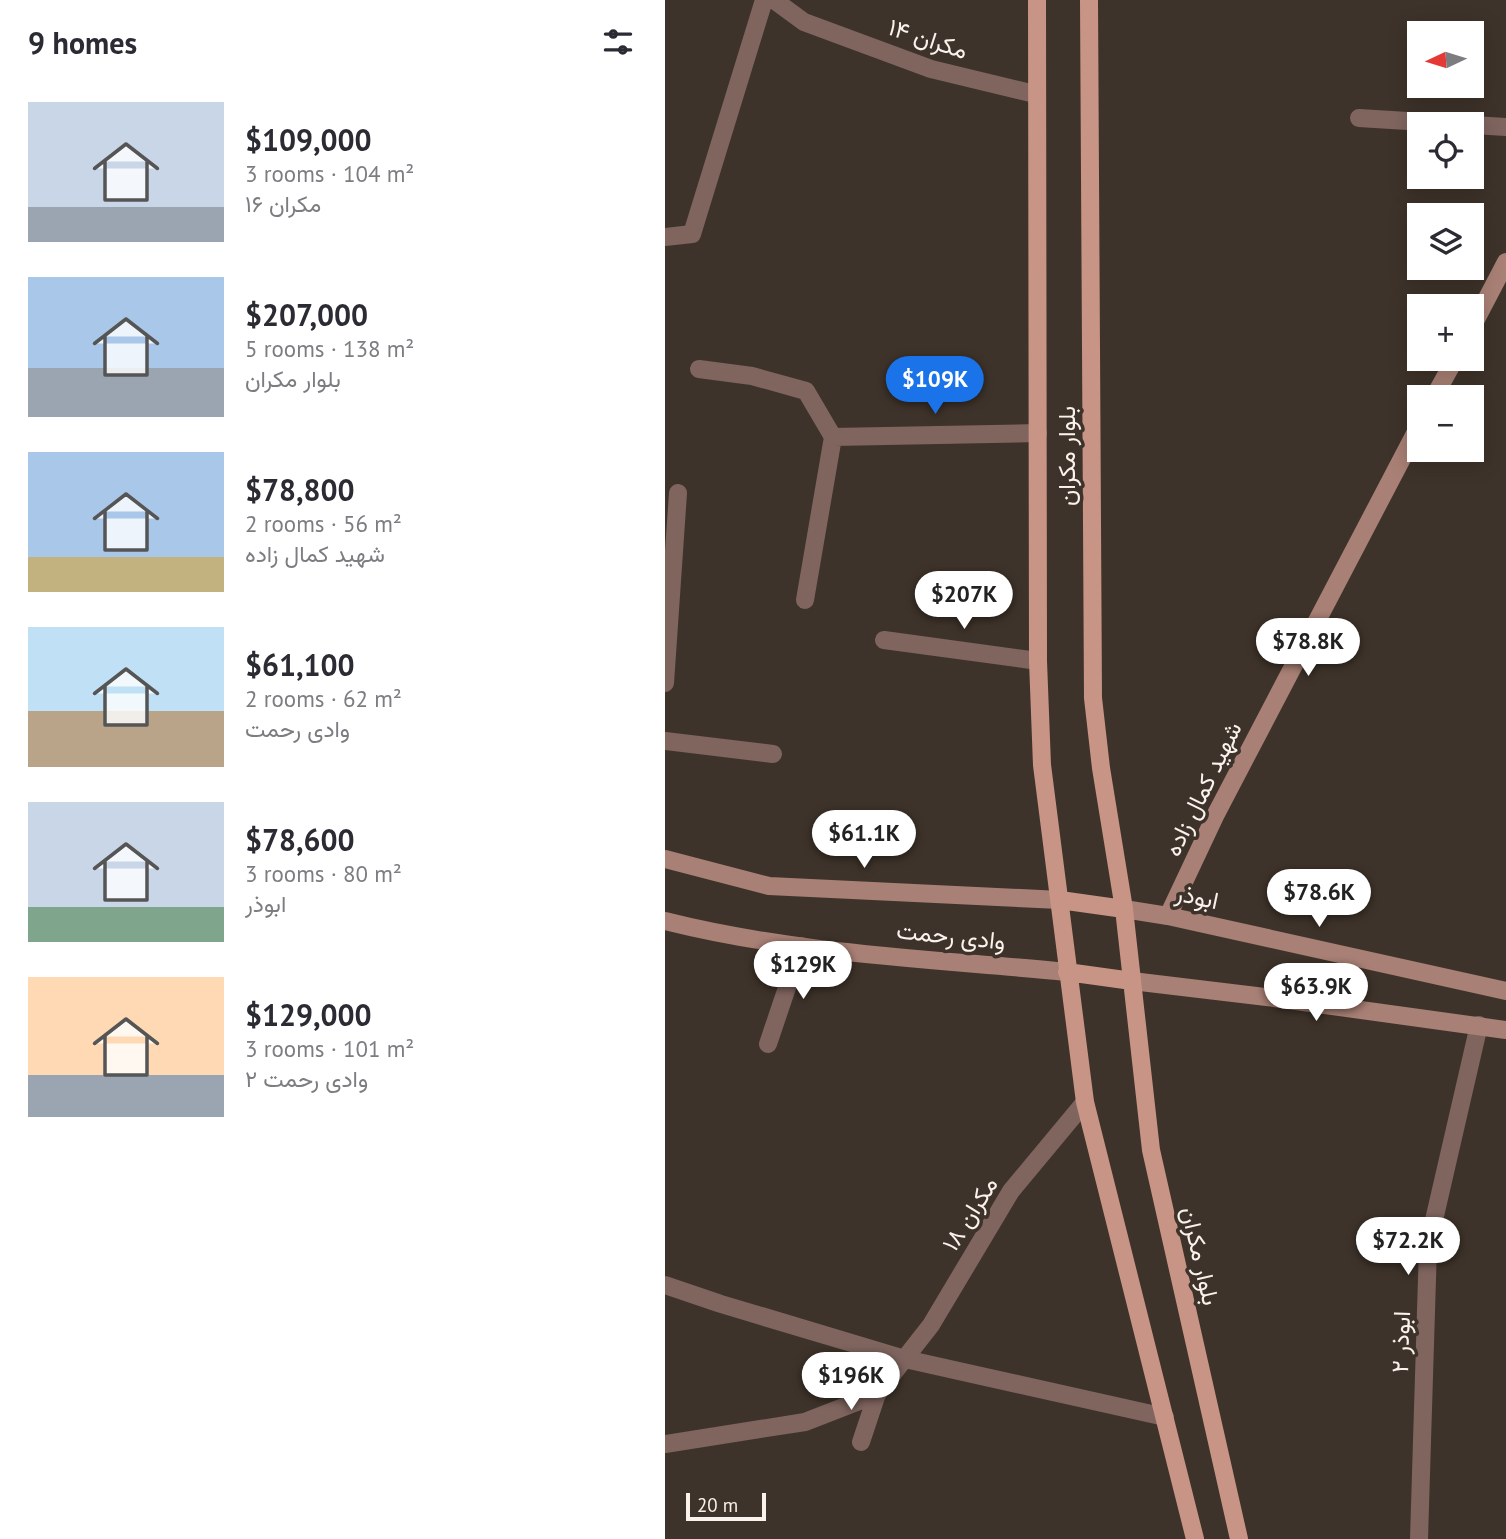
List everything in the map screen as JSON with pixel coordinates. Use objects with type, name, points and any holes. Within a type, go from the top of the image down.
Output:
[{"type":"main road","name":"بلوار مکران","points":[[1037,0],[1035,94],[1038,661],[1042,765],[1085,1102],[1195,1539]]},
{"type":"main road","name":"بلوار مکران","points":[[1089,0],[1093,698],[1123,909],[1151,1150],[1239,1539]]},
{"type":"main road","points":[[1060,900],[1123,909]]},
{"type":"main road","points":[[1067,972],[1132,981]]},
{"type":"street","points":[[665,237],[692,234],[764,0]]},
{"type":"street","name":"مکران ۱۴","points":[[774,0],[804,22],[931,69],[1035,94]]},
{"type":"street","points":[[1359,118],[1407,121]]},
{"type":"street","points":[[1484,126],[1506,127]]},
{"type":"street","points":[[1484,304],[1506,262]]},
{"type":"street","points":[[699,369],[752,376],[806,391],[833,437],[804,600]]},
{"type":"street","points":[[833,437],[1038,433]]},
{"type":"street","name":"شهید کمال زاده","points":[[1168,916],[1216,814],[1407,449]]},
{"type":"street","points":[[665,683],[670,549],[678,493]]},
{"type":"street","points":[[884,640],[1038,661]]},
{"type":"street","points":[[665,741],[773,754]]},
{"type":"street","name":"وادی رحمت","points":[[665,859],[769,886],[1060,900]]},
{"type":"street","name":"ابوذر","points":[[1123,909],[1168,916],[1506,991]]},
{"type":"street","name":"وادی رحمت","points":[[665,921],[723,936],[801,946],[1067,972]]},
{"type":"street","points":[[768,1044],[801,946]]},
{"type":"street","points":[[1132,981],[1506,1030]]},
{"type":"street","name":"ابوذر ۲","points":[[1419,1539],[1428,1246],[1479,1025]]},
{"type":"street","name":"مکران ۱۸","points":[[877,1394],[930,1325],[1011,1191],[1085,1102]]},
{"type":"street","points":[[665,1284],[721,1304],[905,1359],[1165,1417]]},
{"type":"street","points":[[861,1442],[877,1394]]},
{"type":"street","points":[[665,1444],[805,1422],[877,1394]]}]
